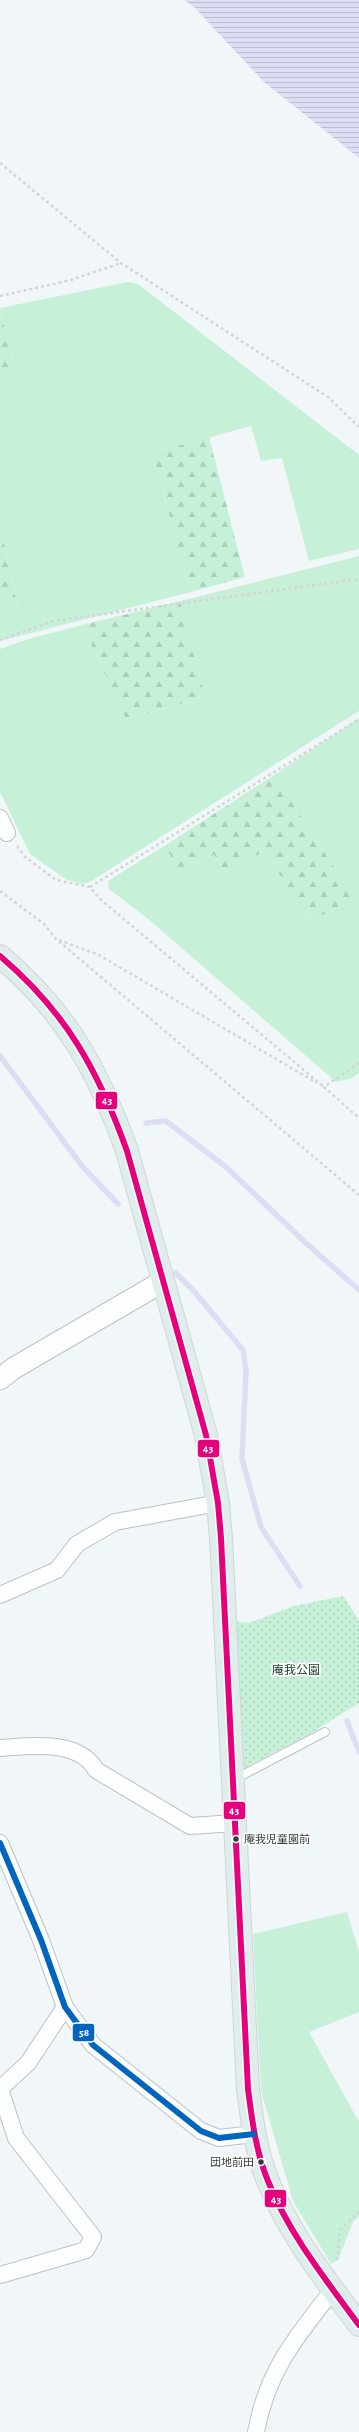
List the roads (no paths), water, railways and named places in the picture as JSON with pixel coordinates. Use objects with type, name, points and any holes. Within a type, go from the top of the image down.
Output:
[{"type":"main road","points":[[0,956],[27,979],[58,1014],[85,1056],[110,1105],[126,1150],[206,1435],[218,1503],[248,2089],[254,2134],[272,2188],[296,2237],[359,2325]]},
{"type":"street","points":[[0,818],[7,833]]},
{"type":"street","points":[[0,1379],[14,1368],[162,1282]]},
{"type":"street","points":[[0,1595],[56,1570],[77,1544],[115,1522],[218,1503]]},
{"type":"street","points":[[0,1748],[31,1746],[72,1750],[90,1760],[96,1770],[190,1826],[235,1824]]},
{"type":"street","points":[[0,1843],[41,1940],[66,2007],[93,2045],[201,2131],[219,2138],[254,2134]]},
{"type":"street","points":[[0,2275],[86,2250],[93,2237],[16,2138],[0,2089],[28,2063],[66,2007]]},
{"type":"street","points":[[256,2432],[259,2415],[272,2376],[292,2343],[333,2290]]},
{"type":"lane","points":[[232,1781],[325,1732]]},
{"type":"water","points":[[184,0],[359,0],[359,158],[264,82],[193,6]]},
{"type":"waterway","points":[[0,1056],[82,1166],[118,1204]]},
{"type":"waterway","points":[[146,1123],[166,1121],[226,1167],[307,1244],[359,1290]]},
{"type":"waterway","points":[[176,1273],[193,1290],[243,1350],[246,1370],[242,1459],[261,1527],[300,1586]]},
{"type":"waterway","points":[[347,1721],[359,1752]]},
{"type":"place","name":"庵我児童園前","points":[[236,1839]]},
{"type":"place","name":"団地前田","points":[[261,2162]]},
{"type":"park label","name":"庵我公園","points":[[296,1670]]}]
